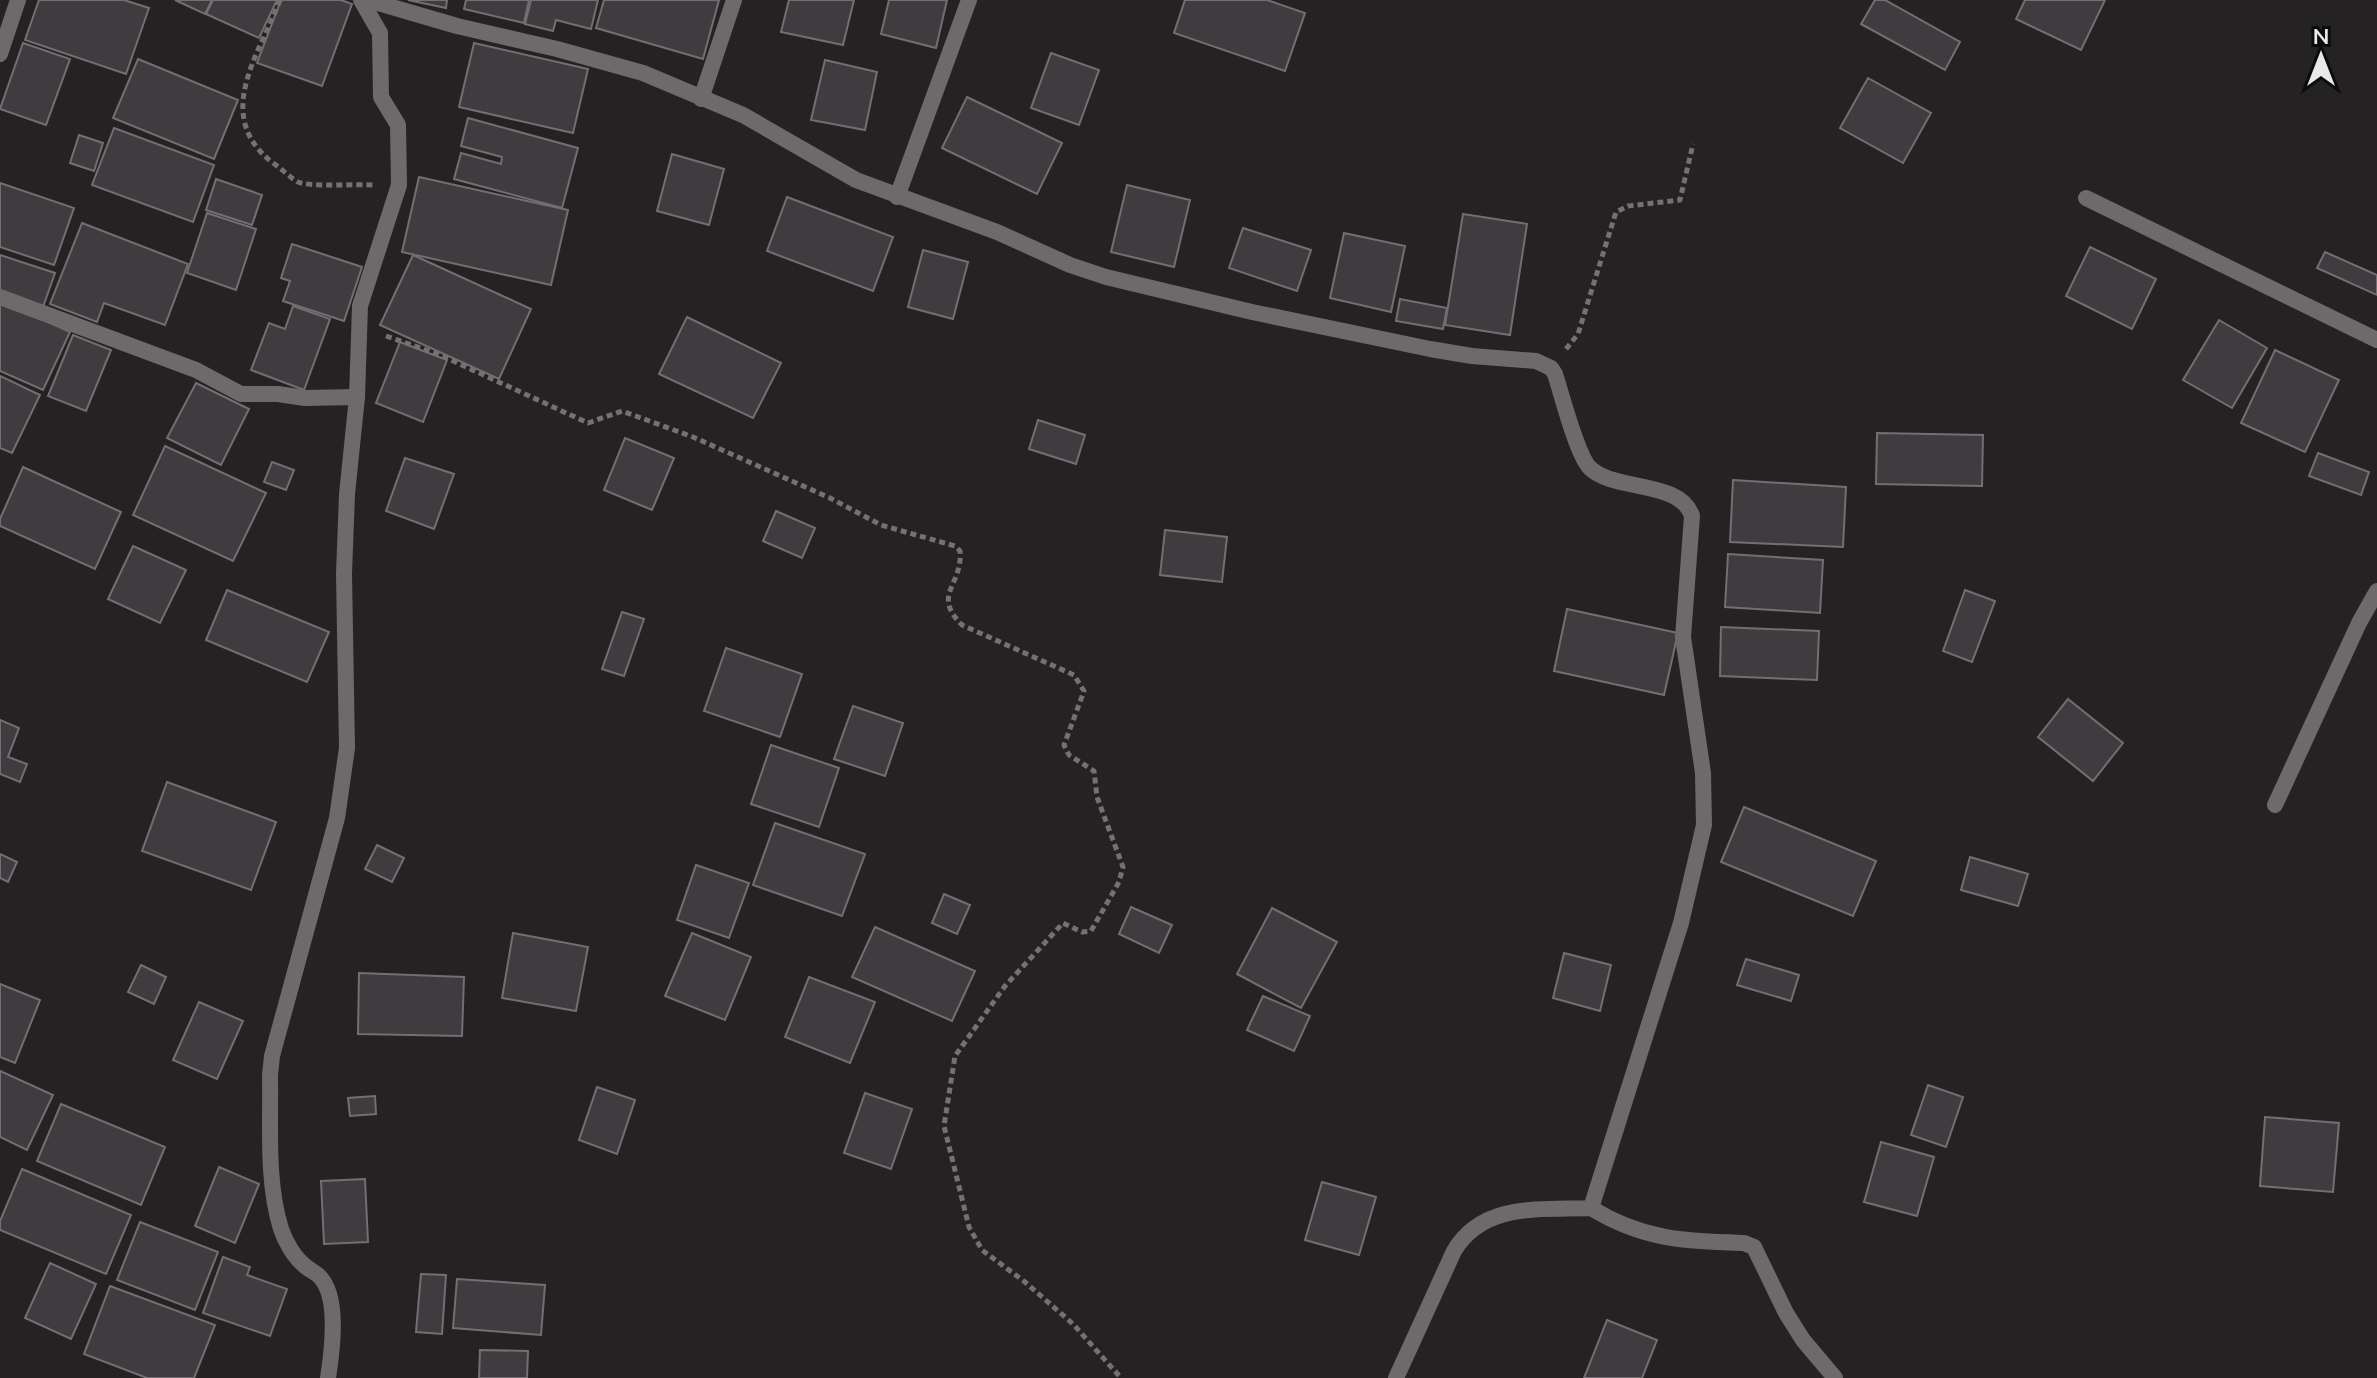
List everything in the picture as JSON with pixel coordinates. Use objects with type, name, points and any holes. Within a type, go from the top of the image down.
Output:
[{"type":"street","points":[[0,54],[18,0]]},
{"type":"street","points":[[328,1378],[333,1342],[327,1290],[320,1277],[301,1264],[293,1252],[282,1233],[275,1206],[270,1075],[272,1056],[337,818],[348,712],[345,527],[357,397],[360,306],[399,185],[398,125],[381,97],[380,33],[361,0]]},
{"type":"street","points":[[368,0],[643,73],[743,115],[856,180],[997,232],[1070,265],[1106,277],[1328,329],[1472,356],[1527,360],[1551,368],[1588,466],[1601,474],[1683,501],[1692,516],[1683,637],[1703,773],[1704,825],[1681,923],[1591,1208]]},
{"type":"street","points":[[701,99],[734,0]]},
{"type":"street","points":[[897,197],[969,0]]},
{"type":"street","points":[[2086,198],[2377,340]]},
{"type":"street","points":[[0,297],[196,370],[241,394],[357,397]]},
{"type":"street","points":[[2275,805],[2359,623],[2377,591]]},
{"type":"street","points":[[1396,1378],[1462,1238],[1492,1216],[1591,1208],[1611,1221],[1653,1236],[1690,1242],[1744,1243],[1754,1247],[1786,1313],[1803,1340],[1835,1378]]},
{"type":"path","points":[[280,0],[253,59],[242,100],[244,120],[252,143],[300,183],[399,185]]},
{"type":"path","points":[[1551,368],[1578,334],[1616,212],[1628,206],[1680,200],[1693,144]]},
{"type":"path","points":[[360,306],[382,335],[438,354],[588,423],[622,411],[693,437],[830,498],[881,525],[955,546],[960,551],[961,560],[947,603],[950,613],[962,625],[1074,675],[1079,681],[1084,691],[1064,745],[1069,755],[1094,771],[1097,797],[1123,867],[1119,882],[1091,931],[1086,934],[1063,923],[1005,986],[955,1056],[944,1126],[969,1227],[982,1250],[1073,1324],[1121,1378]]},
{"type":"building","points":[[39,0],[124,0],[149,8],[126,74],[25,40]]},
{"type":"building","points":[[175,0],[212,0],[205,14]]},
{"type":"building","points":[[213,0],[277,0],[259,38],[206,14]]},
{"type":"building","points":[[281,0],[341,0],[352,4],[322,86],[257,63]]},
{"type":"building","points":[[408,0],[447,0],[446,8]]},
{"type":"building","points":[[466,0],[529,0],[524,23],[464,9]]},
{"type":"building","points":[[531,0],[598,0],[591,29],[556,20],[553,31],[525,24]]},
{"type":"building","points":[[604,0],[719,0],[703,59],[596,28]]},
{"type":"building","points":[[789,0],[854,0],[843,45],[781,32]]},
{"type":"building","points":[[889,0],[947,0],[936,48],[881,34]]},
{"type":"building","points":[[1185,0],[1267,0],[1305,13],[1285,71],[1174,33]]},
{"type":"building","points":[[1875,0],[1885,0],[1960,42],[1945,70],[1861,24]]},
{"type":"building","points":[[2025,0],[2105,0],[2081,50],[2016,19]]},
{"type":"building","points":[[23,43],[70,59],[46,125],[0,109]]},
{"type":"building","points":[[474,43],[588,69],[573,133],[459,107]]},
{"type":"building","points":[[1051,53],[1099,70],[1079,125],[1031,108]]},
{"type":"building","points":[[138,59],[238,100],[214,159],[113,118]]},
{"type":"building","points":[[825,60],[877,72],[865,130],[811,120]]},
{"type":"building","points":[[1868,78],[1931,113],[1903,163],[1840,128]]},
{"type":"building","points":[[967,97],[1062,143],[1037,194],[942,148]]},
{"type":"building","points":[[468,118],[578,148],[562,208],[454,179],[461,153],[501,164],[502,157],[461,146]]},
{"type":"building","points":[[114,128],[214,165],[193,222],[92,185]]},
{"type":"building","points":[[79,135],[103,143],[94,171],[70,163]]},
{"type":"building","points":[[672,154],[724,169],[709,225],[657,211]]},
{"type":"building","points":[[419,177],[568,210],[551,285],[402,252]]},
{"type":"building","points":[[216,179],[262,195],[252,225],[206,210]]},
{"type":"building","points":[[0,183],[74,208],[54,265],[0,247]]},
{"type":"building","points":[[1127,185],[1190,200],[1174,267],[1111,252]]},
{"type":"building","points":[[787,197],[893,237],[873,291],[767,251]]},
{"type":"building","points":[[207,213],[256,229],[236,290],[187,273]]},
{"type":"building","points":[[1463,214],[1527,224],[1510,335],[1445,325]]},
{"type":"building","points":[[82,223],[188,264],[165,325],[104,303],[97,322],[50,304]]},
{"type":"building","points":[[1243,228],[1311,250],[1297,291],[1229,268]]},
{"type":"building","points":[[1344,233],[1405,246],[1391,312],[1330,298]]},
{"type":"building","points":[[292,244],[362,267],[344,321],[283,301],[290,281],[281,278]]},
{"type":"building","points":[[2090,247],[2156,279],[2132,329],[2066,296]]},
{"type":"building","points":[[923,250],[968,262],[953,319],[908,307]]},
{"type":"building","points":[[2325,252],[2377,275],[2377,295],[2317,268]]},
{"type":"building","points":[[0,255],[55,273],[43,307],[0,293]]},
{"type":"building","points":[[413,255],[531,309],[499,379],[380,325]]},
{"type":"building","points":[[1400,299],[1447,308],[1443,329],[1396,321]]},
{"type":"building","points":[[0,300],[70,332],[43,390],[0,371]]},
{"type":"building","points":[[293,306],[330,319],[304,390],[251,370],[269,323],[285,329]]},
{"type":"building","points":[[687,317],[781,363],[753,418],[659,374]]},
{"type":"building","points":[[2219,320],[2267,348],[2232,408],[2183,380]]},
{"type":"building","points":[[73,335],[111,350],[86,411],[48,396]]},
{"type":"building","points":[[400,342],[447,360],[423,422],[376,403]]},
{"type":"building","points":[[2275,350],[2339,380],[2305,452],[2241,423]]},
{"type":"building","points":[[0,376],[40,395],[12,453],[0,448]]},
{"type":"building","points":[[196,383],[249,409],[221,465],[167,438]]},
{"type":"building","points":[[1038,420],[1085,435],[1076,464],[1029,449]]},
{"type":"building","points":[[1877,433],[1983,435],[1982,486],[1876,484]]},
{"type":"building","points":[[625,438],[674,458],[652,510],[604,490]]},
{"type":"building","points":[[165,446],[266,493],[233,561],[133,515]]},
{"type":"building","points":[[2318,453],[2369,472],[2361,495],[2309,476]]},
{"type":"building","points":[[405,458],[454,474],[434,529],[386,511]]},
{"type":"building","points":[[272,462],[294,470],[286,490],[264,482]]},
{"type":"building","points":[[23,467],[121,512],[95,569],[0,526],[0,519]]},
{"type":"building","points":[[1733,480],[1846,487],[1843,547],[1730,542]]},
{"type":"building","points":[[776,511],[815,528],[802,558],[763,541]]},
{"type":"building","points":[[1165,530],[1227,537],[1222,582],[1160,575]]},
{"type":"building","points":[[133,546],[186,570],[160,623],[108,599]]},
{"type":"building","points":[[1728,554],[1823,560],[1820,613],[1725,607]]},
{"type":"building","points":[[227,590],[329,632],[307,682],[206,640]]},
{"type":"building","points":[[1965,590],[1995,601],[1972,662],[1943,651]]},
{"type":"building","points":[[1567,609],[1678,633],[1664,695],[1554,671]]},
{"type":"building","points":[[622,612],[644,619],[624,676],[602,669]]},
{"type":"building","points":[[1721,627],[1819,631],[1817,680],[1720,676]]},
{"type":"building","points":[[726,648],[802,674],[780,737],[704,711]]},
{"type":"building","points":[[2068,699],[2123,743],[2093,781],[2038,737]]},
{"type":"building","points":[[853,706],[903,723],[885,776],[834,759]]},
{"type":"building","points":[[0,720],[19,728],[8,757],[27,764],[20,782],[0,774]]},
{"type":"building","points":[[771,745],[839,768],[819,827],[751,804]]},
{"type":"building","points":[[167,782],[276,822],[251,890],[142,851]]},
{"type":"building","points":[[1744,807],[1876,861],[1853,916],[1721,862]]},
{"type":"building","points":[[775,823],[865,854],[842,916],[753,885]]},
{"type":"building","points":[[377,845],[404,858],[392,882],[365,869]]},
{"type":"building","points":[[0,854],[17,862],[8,882],[0,878]]},
{"type":"building","points":[[1970,857],[2028,874],[2018,906],[1961,890]]},
{"type":"building","points":[[696,865],[749,883],[729,938],[677,920]]},
{"type":"building","points":[[944,894],[970,905],[957,934],[932,923]]},
{"type":"building","points":[[1131,907],[1172,925],[1159,953],[1119,934]]},
{"type":"building","points":[[1272,908],[1337,942],[1301,1008],[1237,974]]},
{"type":"building","points":[[875,927],[975,971],[952,1021],[852,977]]},
{"type":"building","points":[[513,933],[588,947],[576,1011],[502,998]]},
{"type":"building","points":[[692,933],[751,957],[725,1020],[665,996]]},
{"type":"building","points":[[1564,953],[1611,965],[1600,1011],[1553,998]]},
{"type":"building","points":[[1746,959],[1799,975],[1791,1001],[1737,985]]},
{"type":"building","points":[[141,965],[166,977],[154,1004],[128,992]]},
{"type":"building","points":[[359,973],[464,977],[462,1036],[358,1034]]},
{"type":"building","points":[[809,977],[875,1002],[850,1063],[785,1037]]},
{"type":"building","points":[[0,984],[40,1000],[15,1063],[0,1057]]},
{"type":"building","points":[[1263,996],[1310,1016],[1294,1051],[1247,1030]]},
{"type":"building","points":[[199,1002],[243,1021],[217,1079],[173,1060]]},
{"type":"building","points":[[0,1071],[53,1095],[27,1150],[0,1137]]},
{"type":"building","points":[[1928,1085],[1963,1097],[1946,1147],[1911,1135]]},
{"type":"building","points":[[597,1087],[635,1100],[617,1154],[579,1140]]},
{"type":"building","points":[[865,1093],[912,1109],[891,1169],[844,1153]]},
{"type":"building","points":[[375,1096],[376,1114],[350,1116],[348,1098]]},
{"type":"building","points":[[61,1104],[165,1147],[141,1205],[37,1161]]},
{"type":"building","points":[[2265,1117],[2339,1123],[2333,1192],[2260,1186]]},
{"type":"building","points":[[1881,1142],[1934,1157],[1917,1216],[1864,1202]]},
{"type":"building","points":[[219,1167],[259,1184],[235,1243],[195,1226]]},
{"type":"building","points":[[22,1169],[131,1215],[106,1274],[0,1230],[0,1221]]},
{"type":"building","points":[[365,1179],[368,1242],[324,1244],[321,1181]]},
{"type":"building","points":[[1322,1182],[1376,1197],[1359,1255],[1305,1240]]},
{"type":"building","points":[[140,1222],[218,1252],[195,1310],[117,1280]]},
{"type":"building","points":[[223,1257],[250,1267],[247,1275],[287,1289],[270,1336],[203,1313]]},
{"type":"building","points":[[50,1263],[96,1284],[71,1339],[25,1318]]},
{"type":"building","points":[[421,1274],[446,1275],[442,1334],[416,1332]]},
{"type":"building","points":[[457,1279],[545,1285],[541,1335],[453,1328]]},
{"type":"building","points":[[110,1286],[215,1325],[194,1378],[147,1378],[84,1354]]},
{"type":"building","points":[[1607,1320],[1657,1340],[1642,1378],[1584,1378]]},
{"type":"building","points":[[480,1350],[528,1351],[527,1378],[479,1378]]}]
